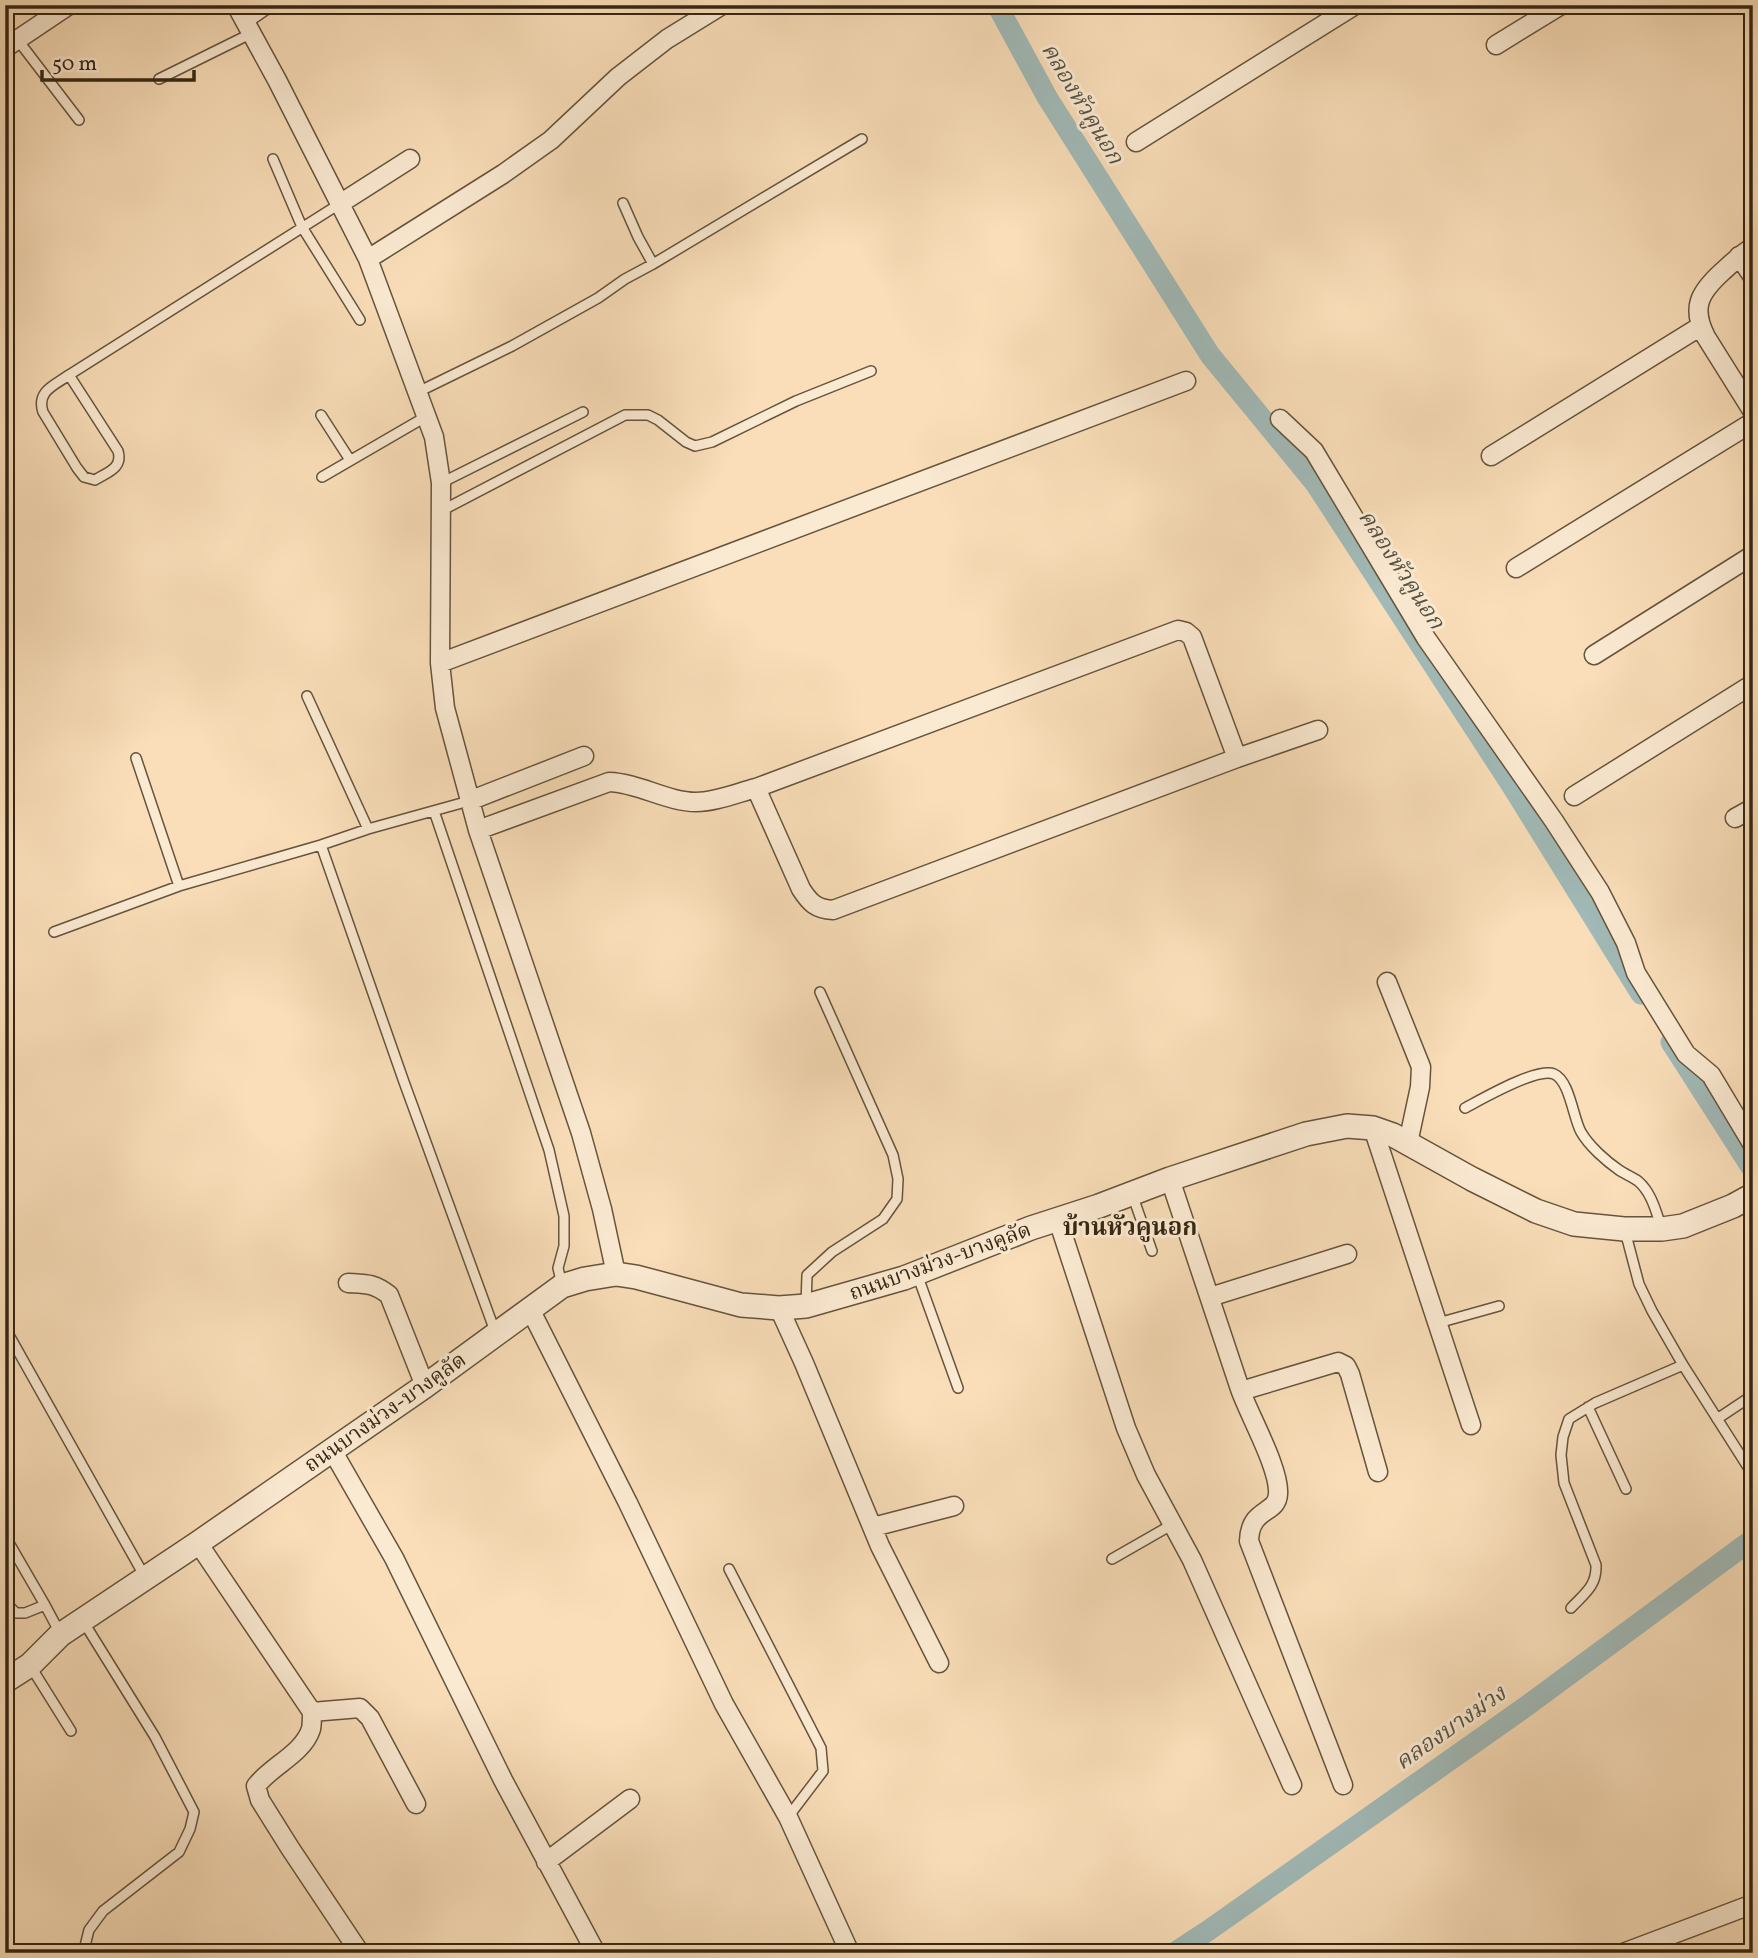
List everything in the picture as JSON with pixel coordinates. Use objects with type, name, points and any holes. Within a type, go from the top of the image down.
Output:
[{"type":"street","points":[[11,43],[69,5]]},
{"type":"street","points":[[236,5],[341,202],[368,259],[434,437],[441,483],[440,663],[445,708],[478,830],[581,1133],[616,1274]]},
{"type":"street","points":[[368,259],[532,154],[580,114],[618,76],[667,39],[722,5]]},
{"type":"street","points":[[1136,142],[1355,5]]},
{"type":"street","points":[[1496,46],[1561,5]]},
{"type":"street","points":[[341,202],[410,159]]},
{"type":"street","points":[[1753,277],[1746,251],[1708,285],[1701,296],[1698,309],[1701,326],[1753,412]]},
{"type":"street","points":[[1491,457],[1701,326]]},
{"type":"street","points":[[440,663],[1186,381]]},
{"type":"street","points":[[1280,419],[1314,451],[1426,638],[1554,821],[1600,892],[1626,943],[1636,973],[1686,1054],[1711,1075],[1753,1145]]},
{"type":"street","points":[[1517,568],[1753,422]]},
{"type":"street","points":[[1594,655],[1753,555]]},
{"type":"street","points":[[478,830],[608,782],[627,783],[695,802],[756,788],[1178,630],[1192,637],[1237,758]]},
{"type":"street","points":[[1574,796],[1753,684]]},
{"type":"street","points":[[756,788],[802,889],[814,904],[822,909],[833,910],[1318,730]]},
{"type":"street","points":[[470,801],[584,756]]},
{"type":"street","points":[[1735,818],[1753,808]]},
{"type":"street","points":[[1387,982],[1421,1067],[1420,1087],[1408,1143]]},
{"type":"street","name":"ถนนบางม่วง-บางคูลัด","points":[[5,1681],[30,1665],[60,1635],[425,1386],[562,1286],[585,1279],[616,1274],[741,1305],[779,1308],[806,1306],[917,1273],[1031,1228],[1170,1179],[1306,1135],[1347,1126],[1373,1128],[1394,1135],[1536,1211],[1574,1224],[1624,1229],[1683,1226],[1753,1195]]},
{"type":"street","points":[[1373,1128],[1471,1425]]},
{"type":"street","points":[[1170,1179],[1241,1391],[1276,1477],[1279,1496],[1274,1506],[1256,1518],[1250,1529],[1250,1541],[1343,1785]]},
{"type":"street","points":[[1058,1220],[1126,1428],[1146,1475],[1192,1560],[1292,1785]]},
{"type":"street","points":[[1210,1297],[1347,1254]]},
{"type":"street","points":[[348,1283],[372,1284],[389,1295],[425,1386]]},
{"type":"street","points":[[779,1308],[880,1546],[939,1663]]},
{"type":"street","points":[[530,1309],[622,1491],[724,1704],[788,1817],[850,1953]]},
{"type":"street","points":[[1241,1391],[1338,1362],[1346,1366],[1378,1472]]},
{"type":"street","points":[[332,1450],[394,1558],[459,1693],[596,1953]]},
{"type":"street","points":[[873,1527],[954,1506]]},
{"type":"street","points":[[198,1543],[312,1712],[311,1728],[302,1745],[256,1786],[260,1800],[360,1953]]},
{"type":"street","points":[[312,1712],[360,1707],[370,1718],[416,1804]]},
{"type":"street","points":[[546,1862],[630,1799]]},
{"type":"street","points":[[1623,1953],[1753,1904]]},
{"type":"lane","points":[[159,79],[249,28],[273,5]]},
{"type":"lane","points":[[11,43],[79,120]]},
{"type":"lane","points":[[418,392],[598,298],[625,279],[862,139]]},
{"type":"lane","points":[[274,159],[302,227],[360,320]]},
{"type":"lane","points":[[69,375],[120,458],[115,469],[95,480],[84,477],[76,468],[41,404],[44,393],[69,375],[341,202]]},
{"type":"lane","points":[[622,203],[653,264]]},
{"type":"lane","points":[[441,511],[625,415],[648,415],[695,446],[712,442],[796,401],[871,371]]},
{"type":"lane","points":[[441,483],[583,412]]},
{"type":"lane","points":[[321,415],[350,460]]},
{"type":"lane","points":[[323,477],[427,416]]},
{"type":"lane","points":[[307,696],[368,829]]},
{"type":"lane","points":[[136,758],[179,886]]},
{"type":"lane","points":[[54,932],[179,886],[470,801]]},
{"type":"lane","points":[[434,811],[549,1150],[564,1216],[564,1246],[558,1268],[562,1286]]},
{"type":"lane","points":[[321,845],[496,1335]]},
{"type":"lane","points":[[806,1306],[807,1275],[832,1252],[883,1219],[897,1199],[898,1179],[893,1155],[820,992]]},
{"type":"lane","points":[[1465,1108],[1525,1078],[1544,1073],[1554,1074],[1563,1081],[1581,1132],[1616,1168],[1639,1182],[1653,1200],[1662,1229]]},
{"type":"lane","points":[[1132,1194],[1152,1251]]},
{"type":"lane","points":[[1624,1229],[1639,1284],[1652,1311],[1753,1475]]},
{"type":"lane","points":[[917,1273],[958,1388]]},
{"type":"lane","points":[[1438,1323],[1499,1307]]},
{"type":"lane","points":[[5,1328],[145,1577]]},
{"type":"lane","points":[[1571,1608],[1597,1576],[1596,1565],[1564,1483],[1561,1455],[1569,1419],[1683,1365]]},
{"type":"lane","points":[[1717,1419],[1753,1395]]},
{"type":"lane","points":[[1588,1408],[1626,1489]]},
{"type":"lane","points":[[1112,1559],[1173,1524]]},
{"type":"lane","points":[[5,1536],[46,1605],[60,1635]]},
{"type":"lane","points":[[729,1569],[821,1748],[823,1771],[788,1817]]},
{"type":"lane","points":[[5,1602],[16,1613],[25,1613],[46,1605]]},
{"type":"lane","points":[[82,1620],[155,1737],[194,1812],[190,1829],[179,1852],[103,1911],[89,1930],[85,1953]]},
{"type":"lane","points":[[30,1665],[71,1731]]},
{"type":"waterway","name":"คลองหัวคูนอก","points":[[997,5],[1047,97],[1210,355],[1315,483],[1512,786],[1641,994]]},
{"type":"waterway","name":"คลองหัวคูนอก","points":[[1671,1042],[1753,1170]]},
{"type":"waterway","name":"คลองบางม่วง","points":[[1174,1953],[1528,1705],[1753,1539]]},
{"type":"district","name":"บ้านหัวคูนอก","points":[[1130,1227]]}]
